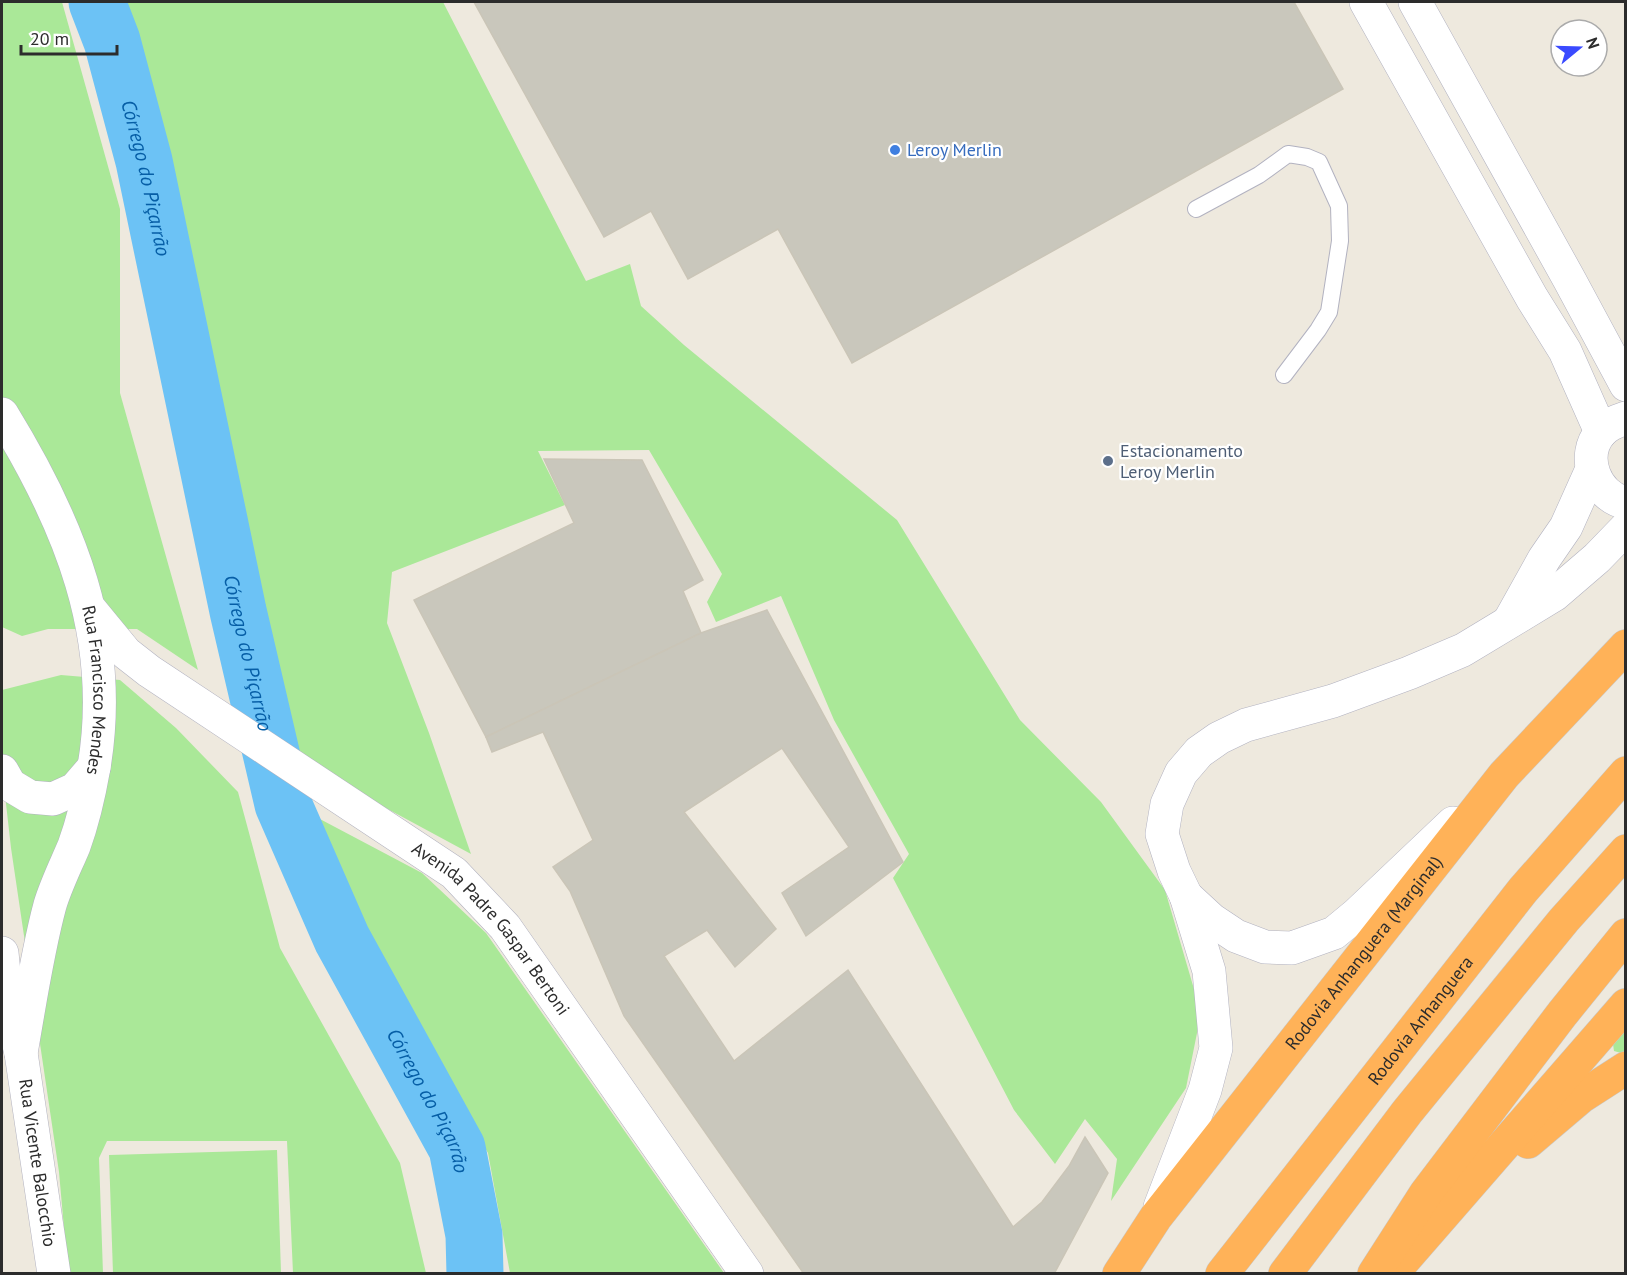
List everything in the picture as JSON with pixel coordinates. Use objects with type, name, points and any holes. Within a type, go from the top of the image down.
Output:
[{"type":"highway","name":"Rodovia Anhanguera (Marginal)","points":[[1119,1274],[1156,1217],[1504,775],[1626,646]]},
{"type":"highway","name":"Rodovia Anhanguera","points":[[1222,1274],[1523,891],[1626,773]]},
{"type":"highway","points":[[1285,1274],[1407,1112],[1564,920],[1626,851]]},
{"type":"highway","points":[[1374,1274],[1426,1193],[1562,1014],[1626,935]]},
{"type":"highway","points":[[1392,1274],[1626,1005]]},
{"type":"highway","points":[[1446,1212],[1581,1097],[1626,1068]]},
{"type":"street","points":[[1366,2],[1532,298],[1613,425],[1595,443],[1591,456],[1592,469],[1598,483],[1608,495],[1626,503]]},
{"type":"street","points":[[1415,2],[1626,385]]},
{"type":"street","name":"Rua Francisco Mendes","points":[[6,427],[48,496],[71,551],[89,608],[97,649],[101,702],[94,767],[75,843],[51,903],[39,953],[21,1053]]},
{"type":"street","points":[[1510,620],[1544,559],[1566,527],[1592,469]]},
{"type":"street","points":[[1156,1217],[1205,1090],[1216,1048],[1209,970],[1186,896],[1174,871],[1162,834],[1167,804],[1180,773],[1199,752],[1219,738],[1245,725],[1333,701],[1463,650],[1554,595],[1597,558],[1626,528]]},
{"type":"street","name":"Avenida Padre Gaspar Bertoni","points":[[89,608],[126,653],[149,671],[454,873],[505,927],[747,1274]]},
{"type":"street","points":[[101,702],[118,684],[149,671]]},
{"type":"street","points":[[2,771],[10,785],[30,797],[53,799],[75,789],[94,767]]},
{"type":"street","points":[[1186,896],[1212,920],[1236,936],[1265,947],[1292,948],[1314,941],[1335,933],[1357,915],[1504,775]]},
{"type":"street","points":[[2,953],[4,992],[21,1053]]},
{"type":"street","name":"Rua Vicente Balocchio","points":[[21,1053],[54,1274]]},
{"type":"lane","points":[[1196,209],[1259,175],[1288,154],[1307,157],[1319,162],[1339,206],[1340,241],[1329,312],[1284,375]]},
{"type":"green space","points":[[2,2],[62,2],[120,209],[120,393],[198,670],[137,629],[48,629],[22,636],[2,627]]},
{"type":"green space","points":[[123,2],[443,2],[586,281],[630,264],[641,306],[684,345],[897,520],[1020,720],[1101,802],[1165,890],[1201,1013],[1186,1088],[1111,1201],[1117,1159],[1085,1119],[1055,1164],[1014,1110],[893,878],[909,854],[834,720],[781,596],[716,622],[707,602],[722,574],[649,450],[538,451],[565,505],[392,572],[387,623],[429,733],[471,854],[384,807],[286,743],[203,359],[169,182]]},
{"type":"green space","points":[[61,675],[120,680],[176,728],[238,792],[280,948],[400,1163],[426,1273],[293,1273],[287,1141],[107,1141],[99,1158],[103,1273],[68,1273],[59,1172],[11,848],[2,768],[2,690]]},
{"type":"green space","points":[[318,818],[422,873],[486,933],[724,1273],[510,1273],[488,1153],[366,944]]},
{"type":"green space","points":[[1625,1027],[1625,1051],[1621,1053],[1614,1051],[1613,1044]]},
{"type":"green space","points":[[277,1150],[281,1273],[113,1273],[109,1155]]},
{"type":"building","name":"Leroy Merlin","points":[[474,2],[1294,2],[1343,89],[852,363],[778,229],[688,279],[651,211],[604,237]]},
{"type":"building","points":[[544,459],[642,460],[703,580],[683,591],[701,633],[486,737],[414,600],[574,523]]},
{"type":"building","points":[[767,610],[903,862],[806,936],[782,893],[849,847],[782,748],[684,812],[776,929],[735,967],[707,930],[664,956],[734,1061],[848,970],[1013,1227],[1042,1202],[1069,1166],[1085,1137],[1108,1173],[1054,1274],[804,1274],[624,1016],[570,891],[553,867],[593,840],[543,732],[492,752],[486,737],[701,633]]},
{"type":"waterway","name":"Córrego do Piçarrão","points":[[97,2],[112,41],[144,161],[238,611],[283,804],[342,939],[457,1148],[474,1235],[475,1274]]},
{"type":"place","name":"Leroy Merlin","points":[[895,150]]},
{"type":"place","name":"Estacionamento Leroy Merlin","points":[[1108,461]]}]
